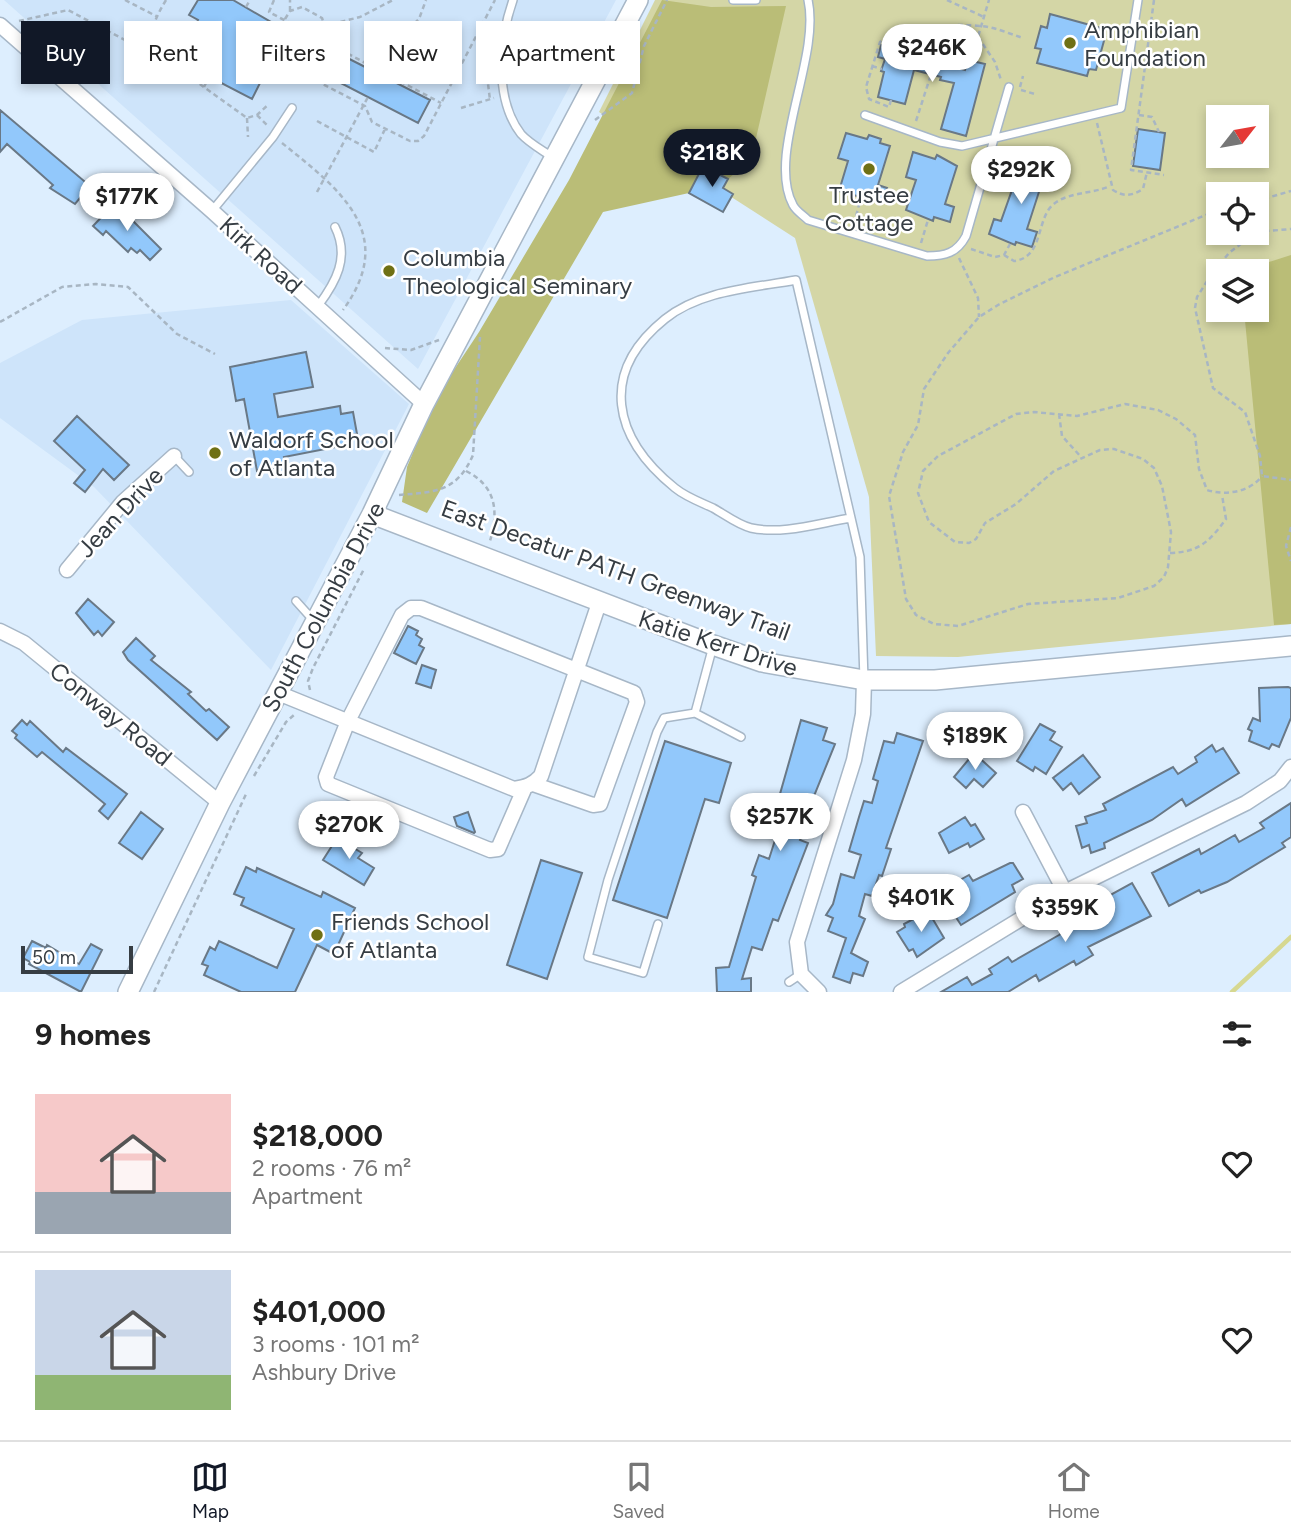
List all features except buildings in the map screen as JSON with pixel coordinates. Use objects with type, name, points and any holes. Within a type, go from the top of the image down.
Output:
[{"type":"main road","name":"South Columbia Drive","points":[[128,992],[219,803],[372,514],[424,404],[638,0]]},
{"type":"main road","name":"Katie Kerr Drive","points":[[372,514],[599,603],[762,662],[864,680],[935,680],[1291,646]]},
{"type":"street","name":"Kirk Road","points":[[0,25],[21,38]]},
{"type":"street","name":"Kirk Road","points":[[75,84],[212,211],[321,302],[424,404]]},
{"type":"street","name":"Jean Drive","points":[[66,570],[123,502],[174,456]]},
{"type":"street","points":[[278,693],[348,721],[514,789],[529,786],[593,805],[600,804],[604,798],[637,702],[635,693],[577,670],[421,608],[411,608],[402,615],[348,721],[326,777],[328,784],[490,850],[498,849],[529,786],[541,776],[577,670],[599,603]]},
{"type":"street","name":"Conway Road","points":[[0,631],[24,643],[219,803]]},
{"type":"street","points":[[819,992],[795,978],[797,942],[854,761],[863,714],[864,680]]},
{"type":"street","points":[[901,992],[1065,892],[1246,803],[1280,781],[1291,767]]},
{"type":"street","points":[[1023,811],[1065,892]]},
{"type":"lane","points":[[513,0],[503,38],[504,93],[510,114],[522,135],[554,158]]},
{"type":"lane","points":[[733,0],[756,0]]},
{"type":"lane","points":[[808,0],[811,11],[786,161],[787,189],[794,207],[808,220],[918,253],[942,256],[955,251],[962,243],[997,135],[1009,87]]},
{"type":"lane","points":[[865,116],[962,146],[997,135],[1121,108],[1138,0]]},
{"type":"lane","points":[[212,211],[273,137],[292,108]]},
{"type":"lane","points":[[321,302],[342,263],[341,240],[335,227]]},
{"type":"lane","points":[[851,518],[786,529],[750,528],[677,490],[648,463],[623,420],[619,390],[633,354],[665,318],[704,297],[796,280],[860,556],[864,680]]},
{"type":"lane","points":[[174,456],[189,472]]},
{"type":"lane","points":[[296,601],[315,622]]},
{"type":"lane","points":[[695,713],[713,645]]},
{"type":"lane","points":[[658,924],[643,973],[588,957],[608,880],[657,732],[664,718],[695,713],[741,737]]},
{"type":"path","points":[[125,0],[156,16]]},
{"type":"path","points":[[155,21],[166,0]]},
{"type":"path","points":[[246,7],[250,0]]},
{"type":"path","points":[[274,0],[269,12],[284,20],[290,11],[290,0]]},
{"type":"path","points":[[344,21],[360,17],[384,1],[393,0]]},
{"type":"path","points":[[417,21],[426,0]]},
{"type":"path","points":[[323,84],[365,106],[372,122],[410,141],[418,141],[495,0]]},
{"type":"path","points":[[591,124],[632,93],[646,39],[667,0]]},
{"type":"path","points":[[947,0],[984,17]]},
{"type":"path","points":[[971,60],[989,0]]},
{"type":"path","points":[[1154,0],[1131,170],[1164,175]]},
{"type":"path","points":[[290,11],[302,7],[323,21]]},
{"type":"path","points":[[21,29],[16,22],[68,10],[89,21]]},
{"type":"path","points":[[906,47],[921,30],[946,28],[982,26],[1024,38]]},
{"type":"path","points":[[913,132],[946,28]]},
{"type":"path","points":[[978,37],[995,62],[1001,84],[1035,94]]},
{"type":"path","points":[[891,100],[889,107],[869,99],[866,87],[872,66],[880,42],[885,39],[908,42]]},
{"type":"path","points":[[872,66],[882,69]]},
{"type":"path","points":[[1019,90],[1023,76]]},
{"type":"path","points":[[200,84],[247,118]]},
{"type":"path","points":[[404,84],[441,103]]},
{"type":"path","points":[[488,84],[490,100]]},
{"type":"path","points":[[461,108],[504,93]]},
{"type":"path","points":[[317,192],[368,97]]},
{"type":"path","points":[[247,118],[257,115],[269,104]]},
{"type":"path","points":[[1095,114],[1110,186],[1119,194],[1136,193],[1143,189],[1147,172]]},
{"type":"path","points":[[257,115],[267,123],[273,137],[348,200],[366,245],[362,280],[342,312],[321,302]]},
{"type":"path","points":[[1139,115],[1152,117],[1160,132]]},
{"type":"path","points":[[247,118],[248,137]]},
{"type":"path","points":[[317,121],[374,152],[385,129]]},
{"type":"path","points":[[990,151],[1021,164]]},
{"type":"path","points":[[962,243],[995,257],[1004,255],[1014,261],[1028,255],[1040,236],[1048,210],[1056,202],[1110,186]]},
{"type":"path","points":[[1269,197],[1291,191]]},
{"type":"path","points":[[851,234],[860,201]]},
{"type":"path","points":[[1206,215],[1055,277],[979,317],[924,388],[918,425],[903,452],[889,496],[906,599],[916,615],[934,624],[958,626],[1028,604],[1118,598],[1154,586],[1164,577],[1170,553],[1170,519],[1154,468],[1143,459],[1114,449],[1100,450],[1054,471],[1016,504],[985,523],[976,539],[969,543],[955,542],[936,530],[923,512],[918,493],[923,471],[938,456],[1016,414],[1077,416],[1125,404],[1158,410],[1176,419],[1195,435],[1199,470],[1207,490],[1222,495],[1238,491],[1262,476],[1291,480]]},
{"type":"path","points":[[918,253],[928,220]]},
{"type":"path","points":[[1269,231],[1291,229]]},
{"type":"path","points":[[1004,255],[1010,244]]},
{"type":"path","points":[[1239,245],[1211,275],[1197,297],[1195,308],[1213,388],[1245,412],[1260,456],[1262,476]]},
{"type":"path","points":[[955,251],[978,298],[979,317]]},
{"type":"path","points":[[0,322],[62,287],[96,284],[128,287],[177,334],[215,354]]},
{"type":"path","points":[[399,494],[438,490],[451,485],[466,471],[473,455],[481,335]]},
{"type":"path","points":[[392,356],[383,347],[411,350],[430,345],[444,336],[439,347]]},
{"type":"path","points":[[1059,414],[1062,436],[1082,458]]},
{"type":"path","points":[[466,471],[489,489],[496,506],[489,544]]},
{"type":"path","points":[[1170,553],[1187,553],[1211,540],[1226,519],[1222,495]]},
{"type":"path","points":[[1291,527],[1286,546],[1291,561]]},
{"type":"path","points":[[254,778],[267,760],[286,722],[299,713],[310,691],[308,681],[313,668],[363,570],[364,562]]},
{"type":"path","points":[[154,992],[248,790]]},
{"type":"shaded area","name":"Columbia Theological Seminary","points":[[4,0],[616,0],[605,21],[476,21],[476,84],[571,84],[418,369],[98,84],[110,84],[110,21],[28,21]]},
{"type":"shaded area","name":"Waldorf School of Atlanta","points":[[291,300],[409,404],[271,670],[94,487],[0,418],[0,363],[82,320]]},
{"type":"green space","points":[[655,0],[1291,0],[1291,624],[958,657],[876,656],[869,497],[795,238],[599,112],[613,84],[640,84],[640,30]]},
{"type":"green space","points":[[662,0],[711,7],[786,6],[754,147],[746,164],[728,179],[716,173],[713,164],[698,158],[695,167],[698,176],[689,193],[603,212],[427,513],[402,502],[407,467],[436,397],[479,332],[569,180],[619,84],[640,84],[640,43]]},
{"type":"green space","points":[[1291,255],[1291,624],[1274,625],[1245,322],[1269,322],[1269,262]]},
{"type":"waterway","points":[[1232,992],[1291,937]]},
{"type":"place","name":"Amphibian Foundation","points":[[1070,43]]},
{"type":"place","name":"Trustee Cottage","points":[[869,169]]},
{"type":"place","name":"Columbia Theological Seminary","points":[[389,271]]},
{"type":"place","name":"Waldorf School of Atlanta","points":[[215,453]]},
{"type":"place","name":"Friends School of Atlanta","points":[[317,935]]}]
